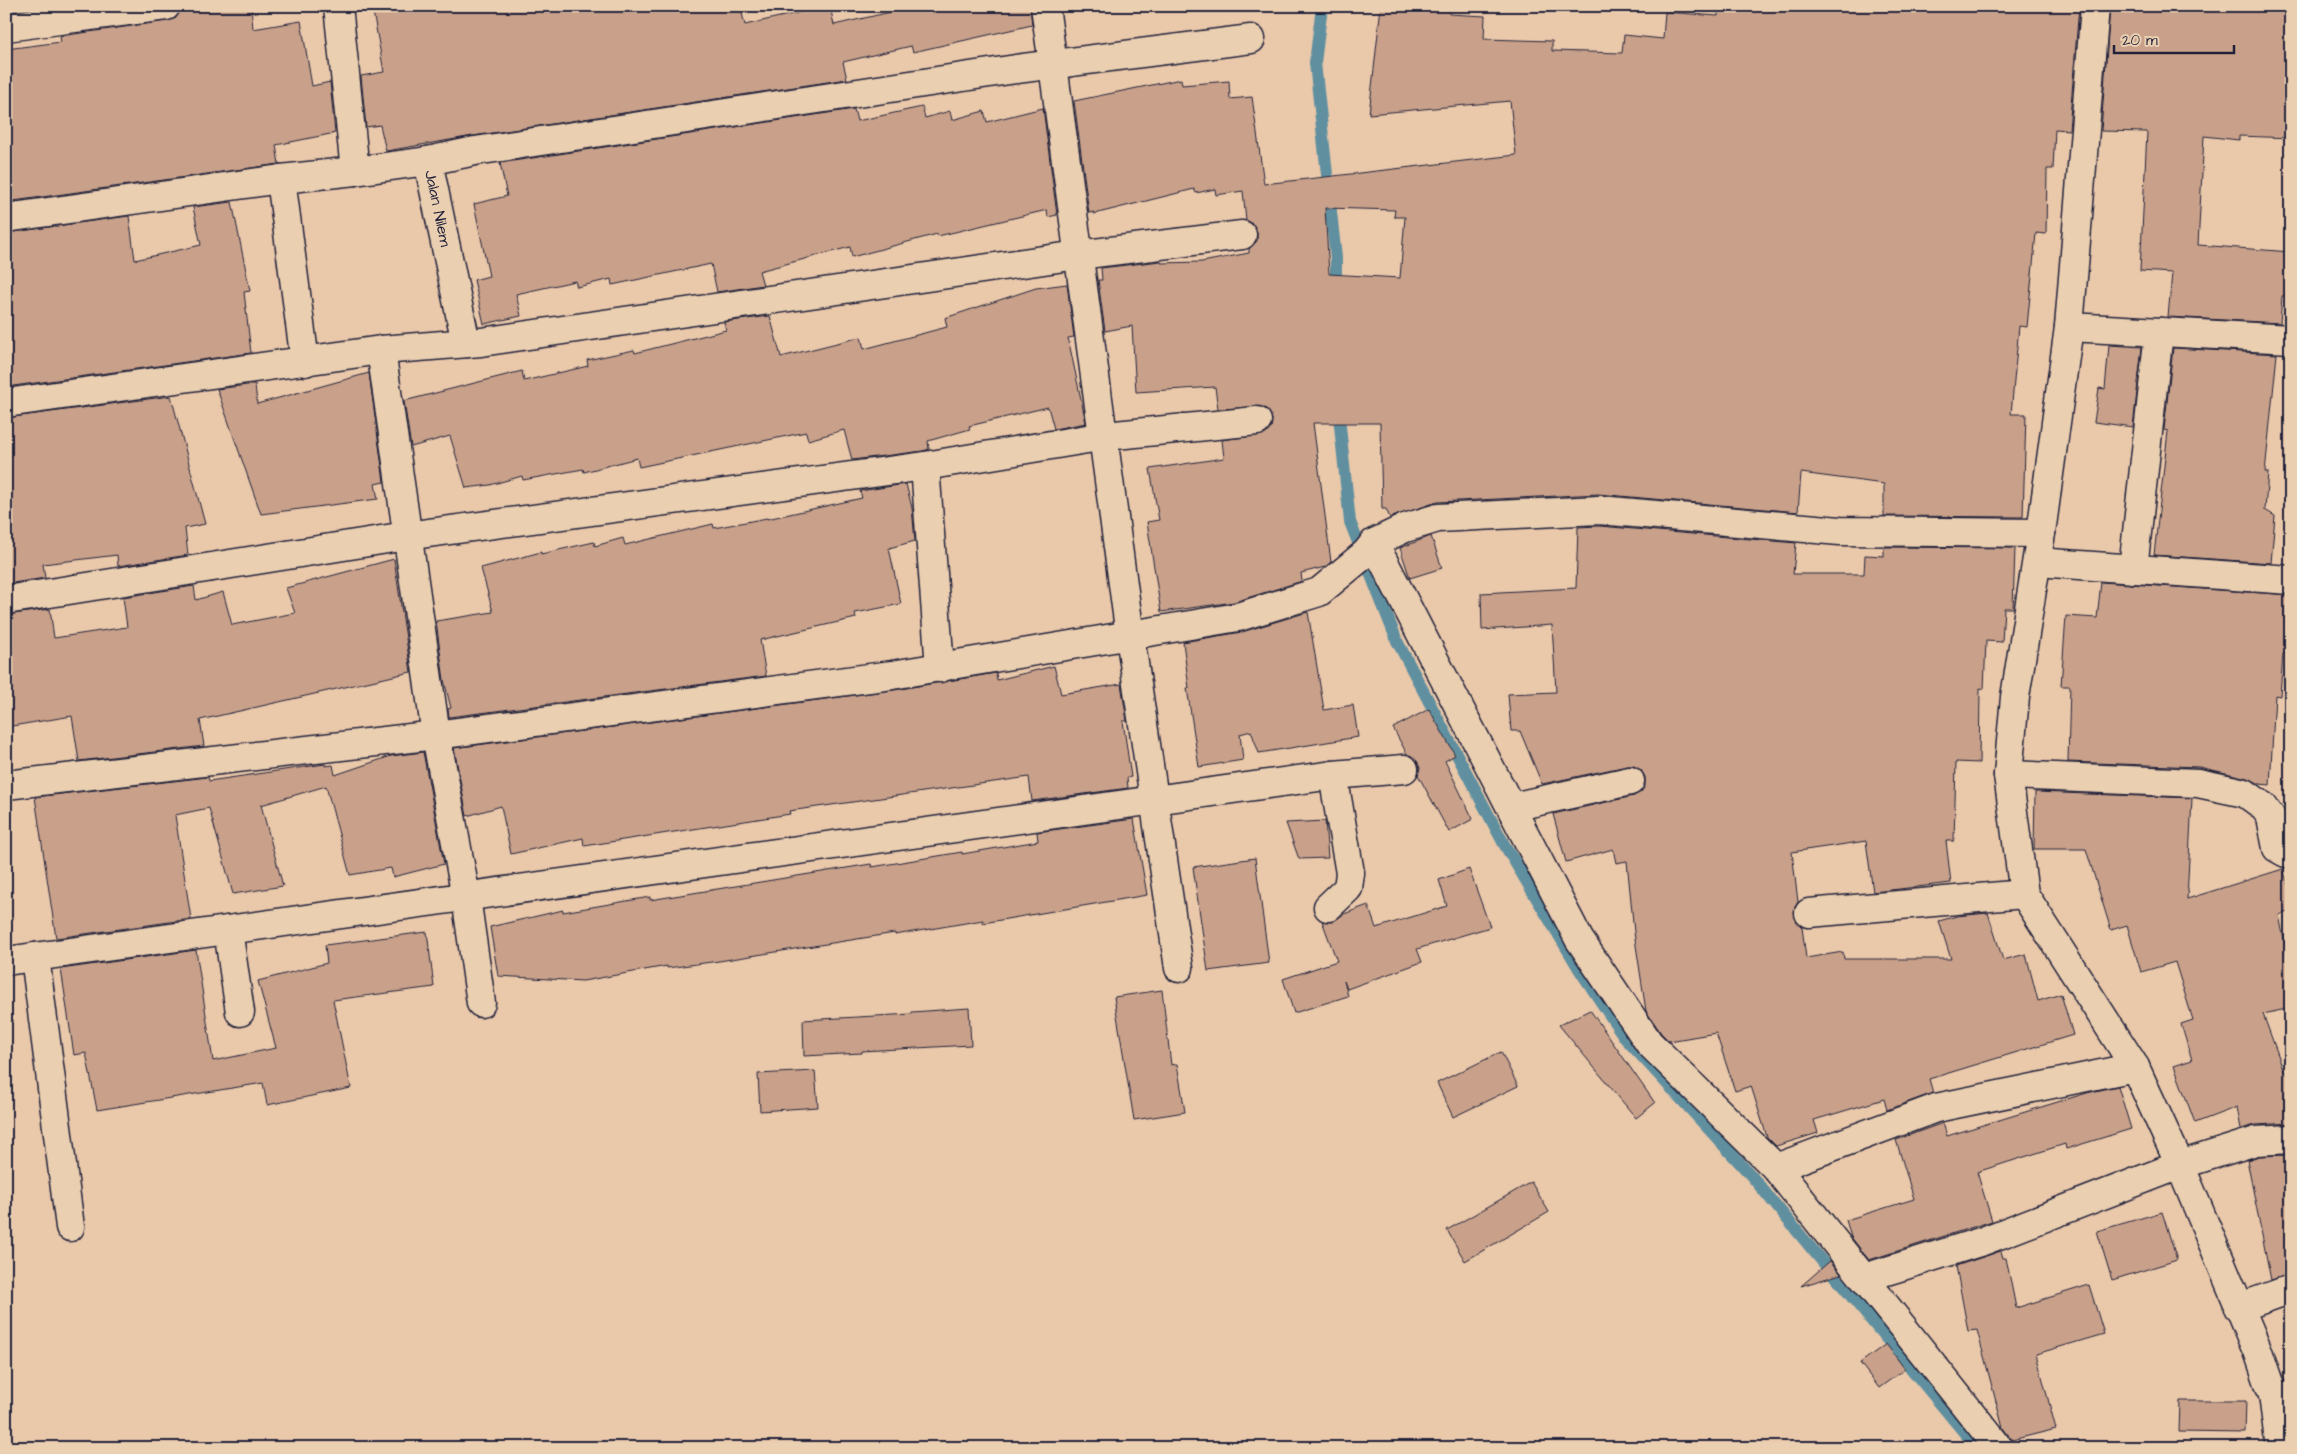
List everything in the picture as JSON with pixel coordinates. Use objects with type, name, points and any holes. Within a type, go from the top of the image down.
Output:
[{"type":"street","points":[[6,27],[166,6]]},
{"type":"street","points":[[338,6],[355,171]]},
{"type":"street","points":[[1045,6],[1078,255],[1105,436],[1130,636],[1179,968]]},
{"type":"street","points":[[2095,6],[2069,327],[2037,562],[2015,696],[2008,775],[2024,894],[2135,1067],[2180,1165],[2238,1308],[2282,1396],[2280,1448]]},
{"type":"street","points":[[428,161],[475,151],[1053,64],[1251,39]]},
{"type":"street","name":"Jalan Nilem","points":[[6,218],[281,179],[428,161],[466,343]]},
{"type":"street","points":[[281,179],[305,362]]},
{"type":"street","points":[[6,403],[381,350],[466,343],[1078,255],[1242,235]]},
{"type":"street","points":[[2069,327],[2291,340]]},
{"type":"street","points":[[2133,569],[2159,332]]},
{"type":"street","points":[[381,350],[406,536],[436,735],[466,896],[481,1003]]},
{"type":"street","points":[[6,600],[406,536],[925,466],[1105,436],[1257,421]]},
{"type":"street","points":[[925,466],[940,668]]},
{"type":"street","points":[[6,785],[436,735],[940,668],[1238,617],[1319,592],[1370,548],[1405,528],[1438,518],[1599,510],[1840,531],[2041,533]]},
{"type":"street","points":[[1370,548],[1512,807],[1579,939],[1648,1043],[1776,1168],[1999,1448]]},
{"type":"street","points":[[2037,562],[2291,580]]},
{"type":"street","points":[[6,961],[1155,800],[1333,776],[1404,770]]},
{"type":"street","points":[[2008,775],[2198,783],[2245,793],[2263,806],[2271,817],[2277,848],[2286,853],[2291,853]]},
{"type":"street","points":[[1328,908],[1348,888],[1350,873],[1333,776]]},
{"type":"street","points":[[1512,807],[1630,781]]},
{"type":"street","points":[[1809,913],[2024,894]]},
{"type":"street","points":[[228,930],[240,1012]]},
{"type":"street","points":[[35,957],[70,1227]]},
{"type":"street","points":[[1776,1168],[1936,1108],[2135,1067]]},
{"type":"street","points":[[1864,1278],[1983,1242],[2180,1165],[2256,1141],[2291,1139]]},
{"type":"street","points":[[2238,1308],[2291,1289]]},
{"type":"building","points":[[181,6],[251,6],[253,29],[301,21],[312,86],[330,82],[335,133],[276,145],[279,164],[6,202],[6,49],[61,42],[60,36],[168,21],[176,18]]},
{"type":"building","points":[[372,6],[740,6],[745,25],[830,6],[834,25],[917,6],[1030,6],[1032,25],[913,52],[911,46],[843,62],[847,79],[386,151],[380,125],[366,127],[361,76],[384,72]]},
{"type":"building","points":[[1381,6],[1406,6],[1449,11],[1449,14],[1485,16],[1484,39],[1552,41],[1552,51],[1622,53],[1624,35],[1663,39],[1665,12],[1718,16],[1718,6],[2079,6],[2069,130],[2055,129],[2053,169],[2047,169],[2046,234],[2036,233],[2027,327],[2019,326],[2011,414],[2026,414],[2023,517],[1884,516],[1884,484],[1801,473],[1798,512],[1598,494],[1437,502],[1390,518],[1386,509],[1382,509],[1380,423],[1313,423],[1331,562],[1325,567],[1301,573],[1302,581],[1234,602],[1161,612],[1147,522],[1159,520],[1150,469],[1224,458],[1222,440],[1266,434],[1271,428],[1272,419],[1269,412],[1263,407],[1218,409],[1215,387],[1136,392],[1132,326],[1105,331],[1098,280],[1102,280],[1101,268],[1161,261],[1161,263],[1202,262],[1249,253],[1249,249],[1257,241],[1257,233],[1254,225],[1246,220],[1243,191],[1216,195],[1215,189],[1196,193],[1194,189],[1094,214],[1094,212],[1089,213],[1074,101],[1181,79],[1182,85],[1229,81],[1230,99],[1252,97],[1264,184],[1516,155],[1510,101],[1369,114]],"holes":[[[1325,208],[1395,210],[1394,217],[1405,217],[1400,278],[1329,274]]]},
{"type":"building","points":[[2110,6],[2291,6],[2291,138],[2239,136],[2239,140],[2204,136],[2198,245],[2291,252],[2291,296],[2282,296],[2280,323],[2168,317],[2172,273],[2140,271],[2147,132],[2101,131]]},
{"type":"building","points":[[922,107],[925,118],[950,111],[952,120],[984,111],[987,122],[1043,108],[1057,215],[1048,217],[1047,210],[938,236],[937,234],[852,257],[850,247],[759,271],[763,285],[717,292],[711,264],[612,285],[611,279],[577,287],[575,281],[516,294],[521,316],[484,324],[474,280],[489,276],[474,204],[507,196],[500,163],[854,109],[857,121]]},
{"type":"building","points":[[232,202],[250,291],[244,292],[251,353],[6,387],[6,233],[129,216],[135,260],[201,245],[193,207]]},
{"type":"building","points":[[1067,284],[1074,337],[1068,338],[1086,423],[1054,429],[1048,407],[969,426],[970,429],[928,441],[929,449],[923,451],[852,460],[844,430],[808,440],[806,432],[639,467],[637,458],[584,472],[583,469],[523,480],[522,476],[490,485],[466,488],[450,436],[411,447],[404,401],[522,371],[524,381],[588,366],[587,360],[634,350],[635,353],[726,330],[724,322],[770,316],[781,357],[861,337],[864,349],[947,327],[945,318],[1036,288]]},
{"type":"building","points":[[2109,345],[2142,347],[2133,427],[2094,422],[2099,388],[2105,389]]},
{"type":"building","points":[[2173,348],[2277,354],[2265,472],[2268,472],[2265,510],[2275,516],[2271,563],[2154,555],[2168,431],[2164,430]]},
{"type":"building","points":[[369,373],[384,482],[375,484],[378,499],[261,514],[217,389],[255,384],[257,404]]},
{"type":"building","points":[[171,396],[205,524],[185,528],[188,555],[118,566],[117,555],[43,564],[45,578],[6,584],[6,418]]},
{"type":"building","points":[[906,484],[912,508],[915,541],[889,548],[901,604],[855,613],[856,618],[760,640],[766,676],[449,717],[448,709],[451,708],[444,680],[436,621],[493,612],[481,568],[541,552],[541,554],[594,542],[595,546],[623,538],[625,545],[713,524],[714,528],[767,519],[862,498],[860,491]]},
{"type":"building","points":[[1599,526],[1796,543],[1793,574],[1864,574],[1865,555],[1884,556],[1884,547],[2015,548],[2013,608],[2004,608],[2002,642],[1986,641],[1984,689],[1980,688],[1979,763],[1956,762],[1954,841],[1946,841],[1951,883],[1873,892],[1866,841],[1792,852],[1798,902],[1794,915],[1802,927],[1806,958],[1843,952],[1844,959],[1951,959],[1939,921],[1957,916],[1988,913],[2003,960],[2026,954],[2038,1001],[2061,994],[2073,1035],[1929,1079],[1933,1093],[1887,1110],[1884,1099],[1814,1120],[1818,1133],[1776,1146],[1767,1137],[1751,1086],[1735,1091],[1716,1033],[1669,1041],[1661,1033],[1646,1011],[1634,932],[1627,861],[1616,863],[1613,849],[1566,862],[1553,814],[1634,796],[1641,792],[1645,786],[1645,777],[1641,770],[1634,766],[1627,766],[1542,784],[1520,731],[1511,731],[1508,694],[1556,692],[1552,625],[1482,630],[1481,593],[1576,588],[1578,527]]},
{"type":"building","points":[[1431,536],[1442,568],[1410,578],[1400,548]]},
{"type":"building","points":[[394,559],[411,672],[200,720],[204,746],[79,761],[72,716],[6,727],[6,685],[11,684],[6,653],[6,615],[50,609],[54,638],[127,627],[123,597],[194,586],[196,600],[223,592],[232,625],[295,613],[286,588]]},
{"type":"building","points":[[2101,582],[2291,595],[2290,654],[2283,654],[2280,696],[2275,695],[2270,785],[2199,767],[2068,762],[2070,686],[2061,686],[2066,616],[2097,618]]},
{"type":"building","points":[[1308,612],[1324,710],[1353,705],[1358,737],[1259,753],[1251,731],[1240,734],[1243,760],[1199,767],[1187,688],[1189,688],[1183,642],[1242,632]]},
{"type":"building","points":[[1054,666],[1061,694],[1121,684],[1127,721],[1123,721],[1131,777],[1127,778],[1128,788],[1032,801],[1029,777],[789,811],[790,814],[584,846],[583,838],[511,854],[501,806],[467,816],[454,748],[894,690],[996,673],[997,680]]},
{"type":"building","points":[[1429,709],[1455,755],[1445,761],[1473,819],[1449,832],[1418,775],[1420,768],[1417,761],[1407,754],[1393,728]]},
{"type":"building","points":[[423,752],[444,864],[393,877],[391,868],[350,875],[326,786],[261,805],[283,886],[233,894],[209,808],[175,815],[191,919],[56,938],[35,797],[208,777],[209,781],[325,764],[325,766],[333,765],[335,775],[391,756]]},
{"type":"building","points":[[2035,792],[2192,798],[2187,899],[2283,869],[2291,892],[2291,911],[2279,915],[2291,975],[2291,1008],[2263,1014],[2285,1074],[2291,1074],[2291,1123],[2255,1125],[2241,1129],[2237,1107],[2195,1123],[2174,1066],[2192,1060],[2181,1024],[2193,1020],[2175,962],[2141,972],[2127,925],[2111,930],[2086,849],[2034,849]]},
{"type":"building","points":[[1134,819],[1147,895],[983,923],[983,920],[719,961],[667,968],[667,966],[583,981],[498,976],[490,927],[563,910],[563,912],[650,897],[650,900],[871,864],[872,867],[962,852],[962,854],[1038,841],[1037,832]]},
{"type":"building","points":[[1325,821],[1328,858],[1299,859],[1286,823]]},
{"type":"building","points":[[1255,858],[1269,963],[1208,971],[1193,867]]},
{"type":"building","points":[[1469,869],[1490,927],[1417,949],[1422,962],[1347,989],[1344,981],[1348,996],[1294,1013],[1283,979],[1337,961],[1322,921],[1332,922],[1344,914],[1368,905],[1376,928],[1447,906],[1439,880]]},
{"type":"building","points":[[427,932],[434,987],[333,1000],[351,1088],[267,1105],[263,1083],[97,1110],[86,1053],[74,1055],[61,969],[196,950],[213,1061],[276,1048],[258,981],[327,963],[325,945]]},
{"type":"building","points":[[1162,990],[1171,1065],[1177,1064],[1185,1112],[1134,1120],[1114,997]]},
{"type":"building","points":[[969,1008],[971,1045],[804,1056],[803,1020],[912,1014],[912,1012]]},
{"type":"building","points":[[1590,1010],[1655,1103],[1636,1118],[1559,1025]]},
{"type":"building","points":[[1501,1052],[1518,1086],[1453,1117],[1437,1083]]},
{"type":"building","points":[[815,1071],[818,1107],[760,1111],[758,1074]]},
{"type":"building","points":[[2118,1086],[2131,1129],[2066,1149],[2065,1144],[1977,1172],[1992,1221],[1869,1260],[1851,1237],[1846,1220],[1914,1199],[1896,1140],[1943,1123],[1947,1136],[2087,1093]]},
{"type":"building","points":[[2291,1155],[2291,1274],[2271,1280],[2247,1160],[2259,1156]]},
{"type":"building","points":[[1531,1182],[1549,1212],[1465,1261],[1447,1230]]},
{"type":"building","points":[[2162,1212],[2177,1260],[2112,1280],[2097,1231]]},
{"type":"building","points":[[2001,1251],[2003,1258],[2006,1258],[2016,1308],[2089,1285],[2104,1334],[2036,1354],[2056,1429],[2012,1440],[2003,1428],[1977,1330],[1968,1331],[1956,1266]]},
{"type":"building","points":[[1830,1261],[1841,1274],[1801,1286]]},
{"type":"building","points":[[1886,1344],[1905,1369],[1879,1388],[1860,1363]]},
{"type":"building","points":[[2180,1401],[2246,1401],[2245,1433],[2179,1432]]},
{"type":"waterway","points":[[1322,6],[1315,63],[1336,258],[1336,290]]},
{"type":"waterway","points":[[1338,407],[1350,522],[1397,641],[1504,844],[1581,972],[1625,1038],[1749,1173],[1977,1448]]}]
